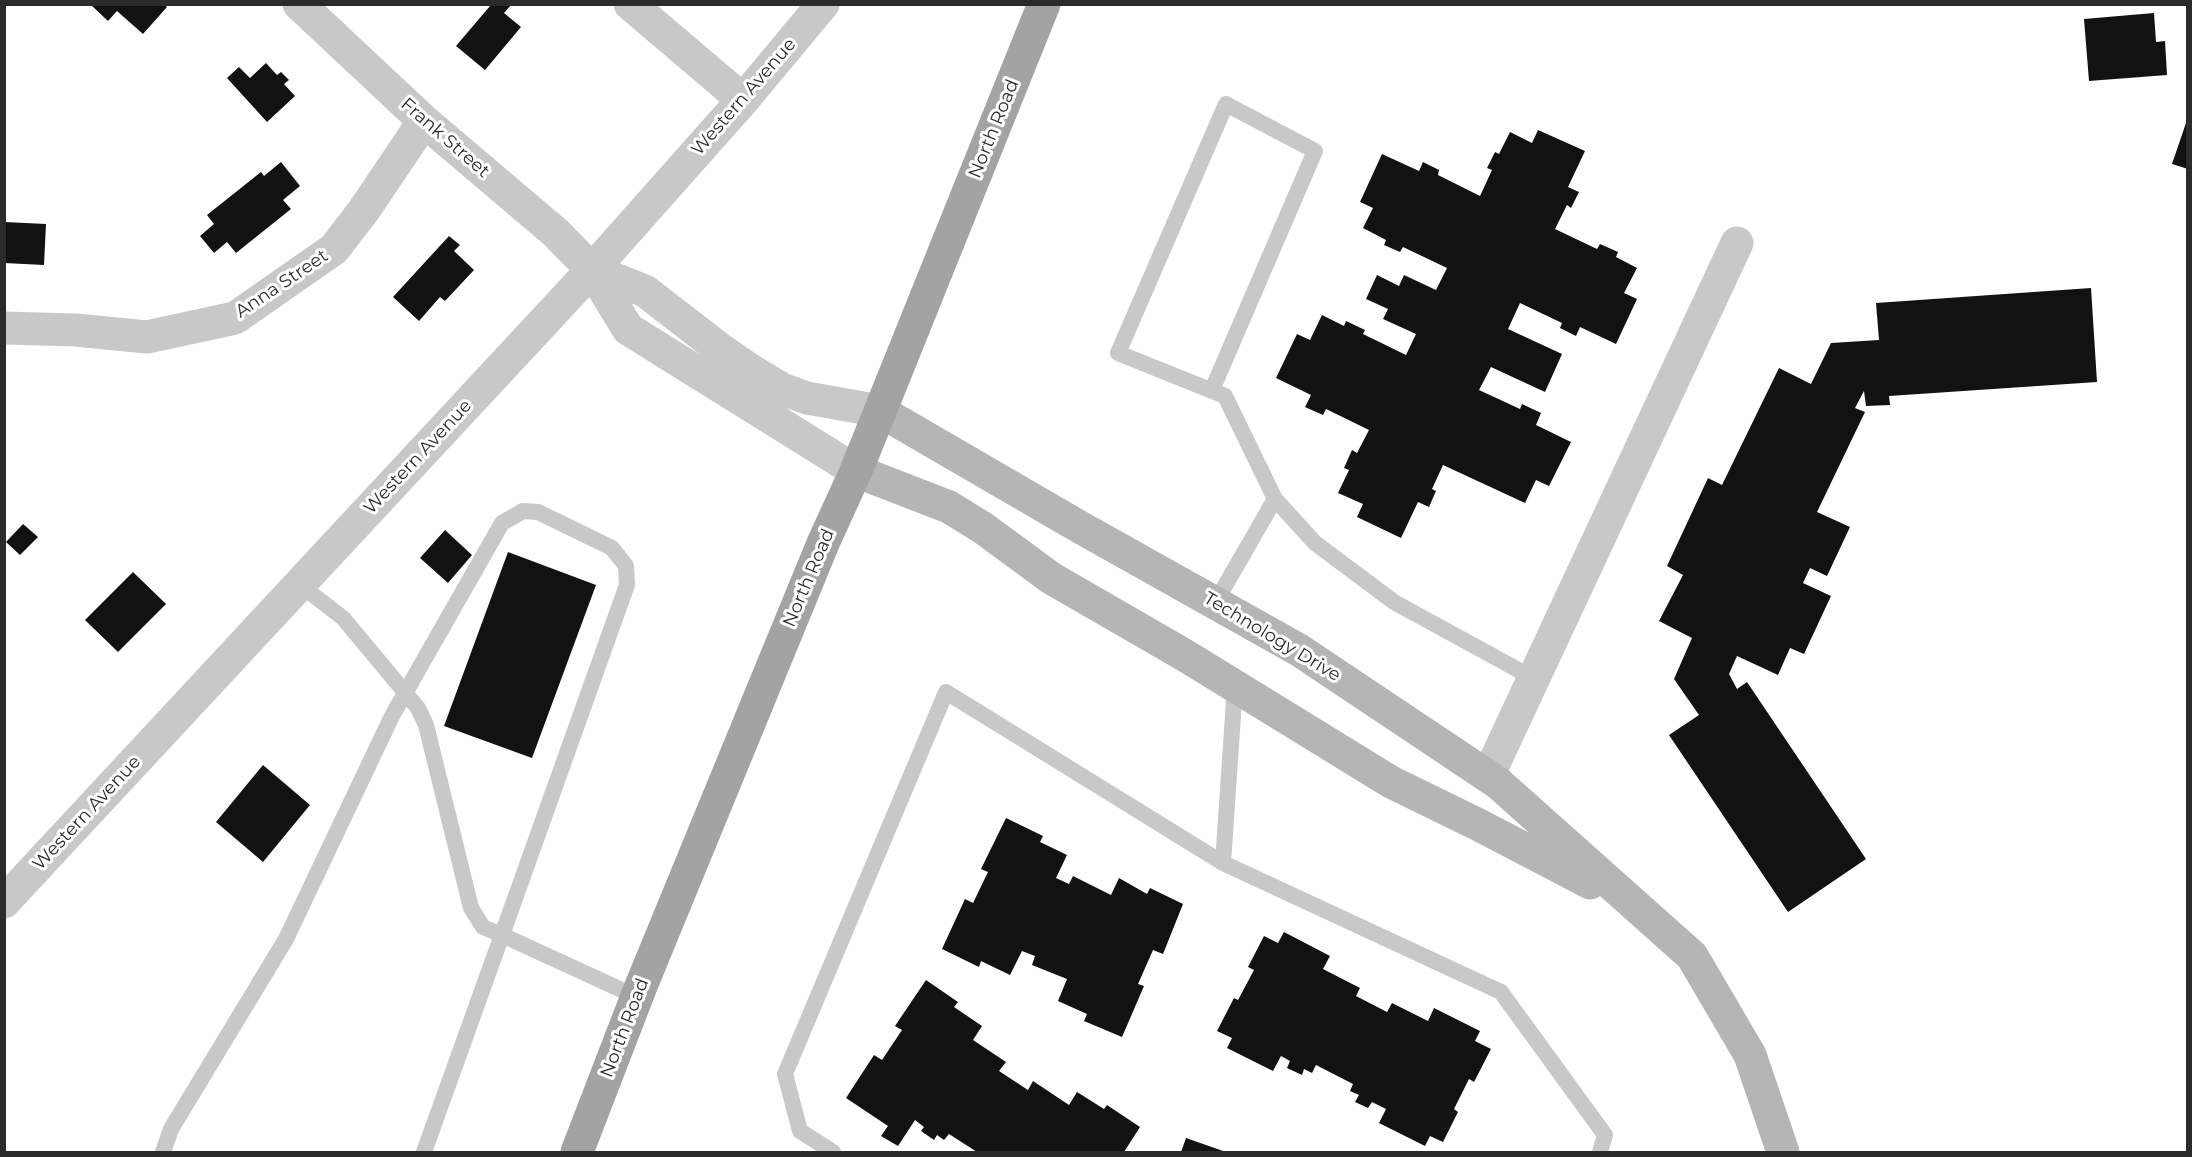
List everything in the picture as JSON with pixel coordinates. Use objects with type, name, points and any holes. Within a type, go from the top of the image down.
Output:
[{"type":"main road","name":"North Road","points":[[577,1152],[637,997],[824,541],[856,471],[1044,4]]},
{"type":"street","name":"Frank Street","points":[[299,4],[424,121],[556,233],[592,270],[628,329],[856,471]]},
{"type":"street","points":[[630,4],[743,100]]},
{"type":"street","name":"Western Avenue","points":[[4,902],[592,270],[743,100],[823,4]]},
{"type":"street","name":"Anna Street","points":[[4,328],[75,330],[147,337],[235,318],[334,249],[364,210],[424,121]]},
{"type":"street","points":[[1488,776],[1737,243]]},
{"type":"street","name":"Frank Street","points":[[592,270],[645,291],[720,349],[782,389],[807,398],[880,411]]},
{"type":"street","name":"Technology Drive","points":[[880,411],[1299,650],[1498,783],[1692,956],[1750,1055],[1783,1152]]},
{"type":"street","name":"Technology Drive","points":[[856,471],[949,507],[983,528],[1051,578],[1235,686],[1390,782],[1479,825],[1634,906]]},
{"type":"lane","points":[[1212,390],[1315,151],[1226,104],[1118,354],[1226,396],[1275,499],[1315,543],[1394,602],[1533,678]]},
{"type":"lane","points":[[1215,603],[1275,499]]},
{"type":"lane","points":[[163,1152],[171,1130],[286,939],[392,716],[502,523],[523,511],[538,512],[612,548],[626,566],[627,585],[424,1152]]},
{"type":"lane","points":[[299,584],[343,618],[418,708],[426,725],[471,908],[483,927],[637,997]]},
{"type":"lane","points":[[1223,863],[1235,686]]},
{"type":"lane","points":[[833,1152],[800,1131],[785,1074],[946,692],[1223,863],[1501,992],[1605,1135],[1600,1152]]},
{"type":"building","points":[[90,4],[164,4],[167,7],[143,34],[117,11],[108,21]]},
{"type":"building","points":[[489,4],[512,4],[504,13],[521,27],[485,70],[456,46],[490,6]]},
{"type":"building","points":[[2154,13],[2156,42],[2165,41],[2167,75],[2089,81],[2084,19]]},
{"type":"building","points":[[266,63],[277,75],[281,72],[289,80],[284,84],[295,96],[267,122],[227,78],[239,67],[250,78]]},
{"type":"building","points":[[2188,120],[2188,169],[2172,164]]},
{"type":"building","points":[[1538,130],[1585,151],[1568,187],[1579,192],[1571,208],[1567,205],[1555,229],[1597,249],[1600,244],[1618,252],[1616,257],[1637,268],[1624,293],[1637,299],[1616,344],[1580,327],[1576,336],[1560,328],[1562,323],[1520,303],[1508,329],[1562,354],[1545,392],[1491,367],[1479,390],[1520,409],[1522,404],[1541,413],[1536,425],[1571,442],[1549,486],[1536,480],[1525,503],[1443,465],[1432,489],[1436,491],[1429,507],[1418,502],[1401,538],[1357,517],[1363,504],[1338,493],[1349,470],[1344,468],[1352,450],[1357,453],[1369,430],[1326,409],[1323,415],[1305,407],[1311,395],[1276,378],[1297,334],[1310,340],[1322,315],[1344,326],[1346,321],[1365,330],[1363,334],[1406,355],[1416,334],[1383,319],[1388,309],[1366,299],[1377,275],[1399,286],[1404,275],[1436,290],[1447,268],[1403,247],[1400,252],[1384,245],[1386,240],[1363,228],[1373,208],[1360,202],[1382,154],[1419,171],[1423,162],[1439,170],[1438,175],[1480,196],[1492,170],[1487,168],[1495,152],[1499,154],[1510,132],[1532,143]]},
{"type":"building","points":[[281,162],[300,186],[283,200],[291,209],[236,253],[227,242],[214,253],[200,236],[214,224],[207,215],[261,172],[264,176]]},
{"type":"building","points":[[4,222],[46,224],[44,265],[4,263]]},
{"type":"building","points":[[449,236],[460,245],[454,251],[474,270],[445,301],[440,297],[419,321],[393,297]]},
{"type":"building","points":[[2091,288],[2097,382],[1889,396],[1890,405],[1866,406],[1864,391],[1855,408],[1865,412],[1817,512],[1850,527],[1827,576],[1810,568],[1803,583],[1831,596],[1804,654],[1790,648],[1778,675],[1737,656],[1729,674],[1737,689],[1747,682],[1866,859],[1788,912],[1669,735],[1699,715],[1674,679],[1692,638],[1659,621],[1683,575],[1667,566],[1708,478],[1722,485],[1779,368],[1811,384],[1831,343],[1879,340],[1876,303]]},
{"type":"building","points":[[23,524],[38,537],[20,555],[6,542]]},
{"type":"building","points":[[445,530],[472,555],[448,583],[420,558]]},
{"type":"building","points":[[508,552],[596,585],[532,758],[444,726]]},
{"type":"building","points":[[133,572],[166,604],[118,652],[85,620]]},
{"type":"building","points":[[263,765],[310,805],[263,862],[216,822]]},
{"type":"building","points":[[1006,818],[1043,836],[1040,842],[1067,855],[1056,878],[1069,884],[1073,876],[1111,895],[1119,878],[1147,894],[1150,888],[1183,904],[1163,954],[1153,950],[1138,984],[1144,986],[1122,1037],[1084,1021],[1087,1014],[1058,1001],[1067,979],[1032,965],[1035,956],[1022,951],[1010,975],[981,961],[979,967],[942,949],[965,899],[973,903],[988,872],[981,869]]},
{"type":"building","points":[[1284,932],[1330,956],[1323,969],[1360,988],[1356,996],[1387,1012],[1392,1003],[1428,1021],[1434,1008],[1480,1031],[1475,1041],[1491,1049],[1474,1082],[1469,1079],[1454,1109],[1458,1112],[1443,1142],[1430,1136],[1425,1146],[1379,1123],[1386,1109],[1372,1102],[1368,1108],[1355,1102],[1359,1095],[1350,1091],[1353,1084],[1316,1065],[1312,1073],[1304,1069],[1302,1075],[1287,1068],[1290,1061],[1281,1056],[1273,1071],[1227,1048],[1232,1038],[1217,1031],[1234,998],[1238,1000],[1254,970],[1248,967],[1264,936],[1278,943]]},
{"type":"building","points":[[926,980],[958,1002],[954,1007],[982,1026],[973,1040],[1006,1062],[999,1071],[1028,1090],[1033,1081],[1069,1105],[1077,1092],[1104,1109],[1107,1105],[1140,1127],[1124,1152],[977,1152],[949,1134],[944,1140],[937,1135],[934,1140],[921,1131],[924,1127],[915,1120],[898,1146],[881,1136],[888,1126],[846,1098],[874,1055],[882,1060],[902,1030],[895,1026]]},
{"type":"building","points":[[1186,1138],[1226,1152],[1181,1152]]}]
